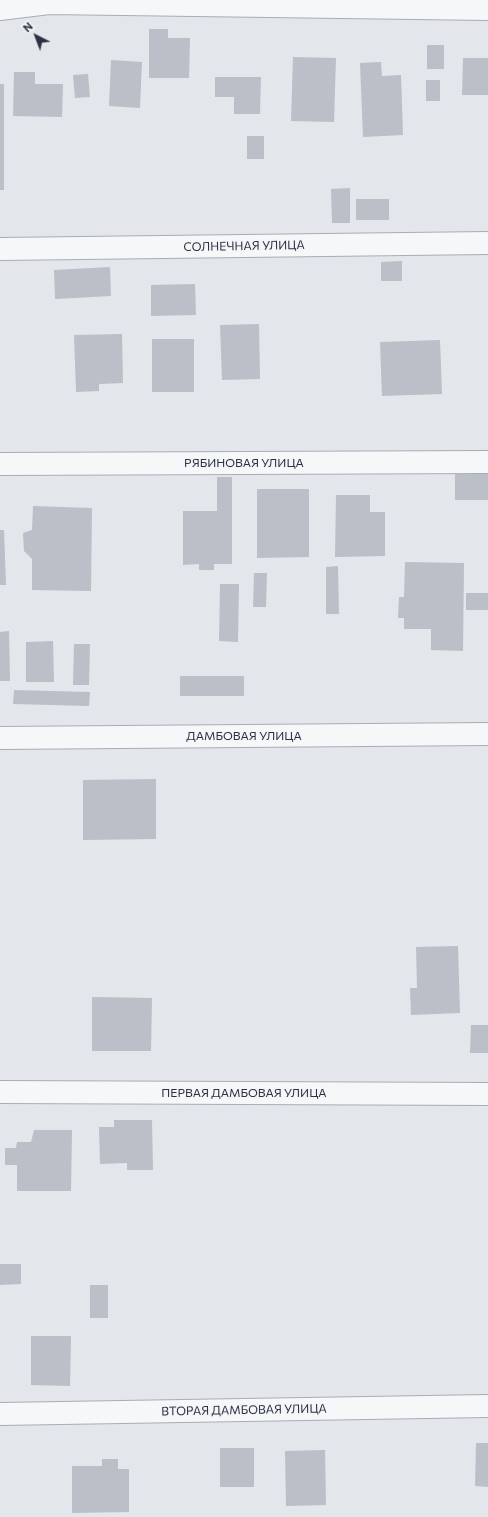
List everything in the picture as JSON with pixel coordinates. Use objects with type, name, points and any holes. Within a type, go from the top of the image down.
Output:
[{"type":"street","points":[[0,9],[49,3],[488,9]]},
{"type":"street","name":"СОЛНЕЧНАЯ УЛИЦА","points":[[0,250],[488,243]]},
{"type":"street","name":"РЯБИНОВАЯ УЛИЦА","points":[[0,464],[488,462]]},
{"type":"street","name":"ДАМБОВАЯ УЛИЦА","points":[[0,738],[488,734]]},
{"type":"street","name":"ПЕРВАЯ ДАМБОВАЯ УЛИЦА","points":[[0,1092],[488,1094]]},
{"type":"street","name":"ВТОРАЯ ДАМБОВАЯ УЛИЦА","points":[[0,1414],[488,1406]]},
{"type":"building","points":[[149,29],[168,29],[168,38],[190,38],[189,78],[149,78]]},
{"type":"building","points":[[427,45],[444,45],[444,69],[427,69]]},
{"type":"building","points":[[293,57],[336,58],[334,122],[291,121]]},
{"type":"building","points":[[463,58],[488,58],[488,95],[462,95]]},
{"type":"building","points":[[111,60],[142,62],[140,108],[109,106]]},
{"type":"building","points":[[381,62],[382,76],[401,75],[403,135],[363,137],[360,63]]},
{"type":"building","points":[[14,72],[35,72],[35,84],[63,84],[62,117],[13,116]]},
{"type":"building","points":[[88,74],[90,97],[75,98],[73,75]]},
{"type":"building","points":[[215,77],[261,77],[260,114],[234,114],[234,97],[215,97]]},
{"type":"building","points":[[426,80],[440,80],[440,101],[426,101]]},
{"type":"building","points":[[0,84],[4,84],[4,190],[0,190]]},
{"type":"building","points":[[247,136],[264,136],[264,159],[247,159]]},
{"type":"building","points":[[350,188],[350,223],[332,223],[331,189]]},
{"type":"building","points":[[356,199],[389,199],[389,220],[356,220]]},
{"type":"building","points":[[402,261],[402,281],[381,281],[381,262]]},
{"type":"building","points":[[110,267],[111,296],[55,299],[54,270]]},
{"type":"building","points":[[195,284],[196,315],[151,316],[151,285]]},
{"type":"building","points":[[259,324],[260,379],[222,380],[220,325]]},
{"type":"building","points":[[122,334],[123,383],[99,384],[99,391],[76,392],[74,335]]},
{"type":"building","points":[[152,339],[194,339],[194,392],[152,392]]},
{"type":"building","points":[[440,340],[442,394],[382,396],[380,342]]},
{"type":"building","points":[[455,473],[488,473],[488,500],[455,500]]},
{"type":"building","points":[[217,477],[232,477],[232,564],[214,564],[214,570],[199,570],[199,564],[183,565],[183,511],[217,511]]},
{"type":"building","points":[[257,489],[309,489],[309,557],[257,558]]},
{"type":"building","points":[[336,495],[370,495],[370,512],[385,512],[385,556],[335,557]]},
{"type":"building","points":[[33,506],[92,508],[91,591],[32,590],[32,559],[24,551],[23,533],[32,530]]},
{"type":"building","points":[[0,530],[4,530],[6,585],[0,585]]},
{"type":"building","points":[[405,562],[464,563],[463,651],[431,650],[431,629],[404,629],[404,618],[398,618],[399,597],[404,597]]},
{"type":"building","points":[[338,566],[339,614],[326,614],[326,567]]},
{"type":"building","points":[[254,573],[267,573],[266,607],[253,607]]},
{"type":"building","points":[[220,584],[239,584],[238,642],[219,641]]},
{"type":"building","points":[[466,593],[488,593],[488,610],[466,610]]},
{"type":"building","points":[[9,631],[10,681],[0,681],[0,632]]},
{"type":"building","points":[[53,641],[54,682],[26,682],[26,642]]},
{"type":"building","points":[[74,644],[90,644],[89,685],[73,685]]},
{"type":"building","points":[[180,676],[244,676],[244,696],[180,696]]},
{"type":"building","points":[[14,690],[90,692],[89,706],[13,704]]},
{"type":"building","points":[[156,779],[156,839],[83,840],[83,780]]},
{"type":"building","points":[[458,946],[460,1013],[411,1015],[410,988],[417,988],[416,947]]},
{"type":"building","points":[[92,997],[152,998],[151,1051],[92,1051]]},
{"type":"building","points":[[471,1025],[488,1025],[488,1053],[470,1053]]},
{"type":"building","points":[[114,1120],[152,1120],[153,1170],[127,1170],[127,1163],[100,1164],[99,1127],[114,1127]]},
{"type":"building","points":[[34,1130],[72,1130],[71,1191],[17,1191],[17,1165],[5,1165],[5,1148],[16,1148],[17,1142],[31,1142]]},
{"type":"building","points":[[0,1264],[21,1264],[21,1284],[0,1285]]},
{"type":"building","points":[[90,1285],[108,1285],[108,1318],[90,1318]]},
{"type":"building","points":[[31,1336],[71,1336],[70,1386],[31,1385]]},
{"type":"building","points":[[476,1443],[488,1443],[488,1487],[475,1486]]},
{"type":"building","points":[[220,1448],[254,1448],[254,1487],[220,1487]]},
{"type":"building","points":[[325,1450],[326,1505],[286,1506],[285,1451]]},
{"type":"building","points":[[102,1459],[118,1459],[118,1469],[129,1469],[129,1512],[72,1513],[72,1466],[102,1466]]}]
